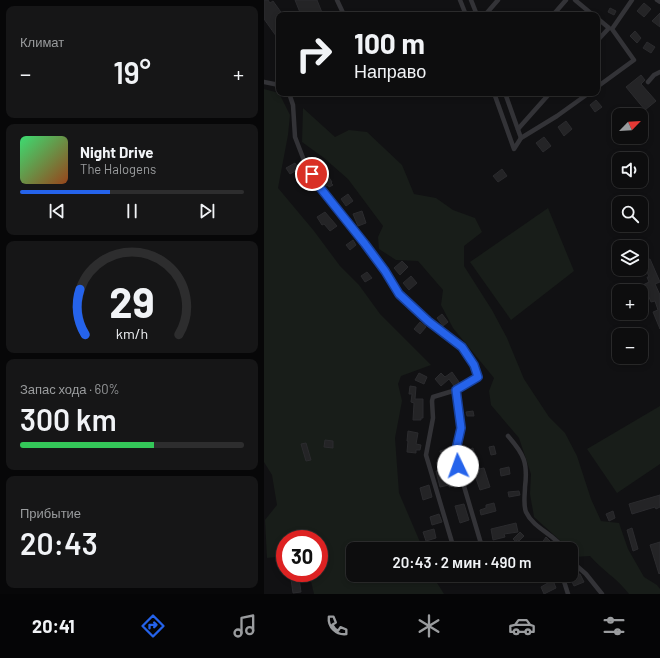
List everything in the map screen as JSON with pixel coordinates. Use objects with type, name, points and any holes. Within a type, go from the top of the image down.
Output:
[{"type":"street","points":[[337,0],[343,12]]},
{"type":"street","points":[[460,0],[465,12]]},
{"type":"street","points":[[471,0],[476,12]]},
{"type":"street","points":[[488,12],[498,0]]},
{"type":"street","points":[[556,12],[566,0]]},
{"type":"street","points":[[575,0],[589,12]]},
{"type":"street","points":[[600,38],[611,29],[632,0]]},
{"type":"street","points":[[600,20],[611,29],[634,60],[600,85]]},
{"type":"street","points":[[648,82],[654,75],[660,72]]},
{"type":"street","points":[[264,82],[276,84]]},
{"type":"street","points":[[290,96],[293,105],[295,137],[305,163],[318,185],[365,244],[385,271],[399,294],[428,321],[462,347],[474,365],[478,377],[456,390],[433,397],[432,401],[433,418],[426,455],[452,542]]},
{"type":"street","points":[[495,96],[514,148],[522,138],[585,96]]},
{"type":"street","points":[[506,96],[522,138]]},
{"type":"street","points":[[518,129],[547,96]]},
{"type":"street","points":[[456,390],[461,428],[456,450],[458,466],[481,542]]},
{"type":"street","points":[[508,436],[520,450],[526,468],[524,499],[526,512],[537,526],[558,542]]},
{"type":"street","points":[[578,567],[586,574],[602,594]]},
{"type":"street","points":[[564,582],[568,594]]},
{"type":"shaded area","points":[[264,89],[276,92],[276,96],[280,96],[290,115],[288,135],[278,188],[314,231],[340,266],[359,285],[380,314],[431,365],[401,376],[398,384],[402,401],[395,438],[399,493],[420,542],[346,542],[346,582],[436,582],[444,594],[314,594],[311,582],[328,582],[328,530],[276,530],[276,557],[267,558],[265,520],[277,505],[272,475],[264,462]]},
{"type":"shaded area","points":[[303,108],[335,137],[349,130],[367,132],[402,165],[414,194],[436,198],[453,210],[475,218],[482,232],[464,246],[464,266],[492,310],[507,338],[524,379],[549,417],[565,433],[577,456],[591,499],[601,521],[619,523],[628,549],[644,577],[657,585],[660,589],[660,594],[629,594],[590,556],[578,557],[578,542],[562,542],[534,517],[530,494],[531,474],[519,438],[491,405],[489,391],[494,378],[453,328],[441,305],[443,290],[418,261],[396,260],[379,249],[378,237],[383,226],[348,179],[324,158],[302,142]]},
{"type":"shaded area","points":[[548,208],[574,271],[511,320],[470,262]]},
{"type":"shaded area","points":[[660,406],[660,464],[617,493],[587,449]]},
{"type":"building","points":[[264,0],[268,0],[270,3],[273,1],[281,12],[276,12],[276,36],[264,19]]},
{"type":"building","points":[[295,0],[317,0],[322,12],[300,12]]},
{"type":"building","points":[[644,3],[651,9],[644,17],[637,11]]},
{"type":"building","points":[[610,8],[616,11],[614,15],[608,12]]},
{"type":"building","points":[[660,13],[660,27],[652,21]]},
{"type":"building","points":[[635,31],[641,38],[637,43],[630,36]]},
{"type":"building","points":[[647,42],[655,47],[651,53],[643,48]]},
{"type":"building","points":[[641,75],[645,80],[641,84],[656,101],[647,108],[643,108],[626,87]]},
{"type":"building","points":[[596,100],[602,107],[595,112],[590,105]]},
{"type":"building","points":[[566,121],[572,129],[564,136],[558,127]]},
{"type":"building","points":[[544,137],[551,146],[543,152],[536,143]]},
{"type":"building","points":[[295,163],[299,169],[290,174],[286,168]]},
{"type":"building","points":[[502,169],[507,176],[498,182],[493,176]]},
{"type":"building","points":[[306,176],[308,180],[305,182],[306,185],[302,188],[298,182]]},
{"type":"building","points":[[328,176],[333,185],[329,187],[328,185],[326,186],[322,180]]},
{"type":"building","points":[[348,194],[353,201],[346,206],[341,199]]},
{"type":"building","points":[[362,211],[366,223],[358,226],[353,214]]},
{"type":"building","points":[[325,212],[337,226],[330,231],[324,224],[322,225],[317,217]]},
{"type":"building","points":[[353,240],[356,245],[350,250],[346,245]]},
{"type":"building","points":[[650,259],[660,282],[655,284],[660,295],[660,329],[653,312],[658,310],[655,301],[651,302],[648,295],[648,284],[645,284],[649,282],[647,277],[649,277],[648,260]]},
{"type":"building","points":[[402,261],[408,267],[400,275],[394,268]]},
{"type":"building","points":[[367,272],[372,278],[365,282],[361,276]]},
{"type":"building","points":[[411,276],[417,283],[409,290],[403,283]]},
{"type":"building","points":[[442,314],[448,322],[443,326],[437,318]]},
{"type":"building","points":[[420,322],[426,327],[420,334],[414,329]]},
{"type":"building","points":[[452,372],[459,382],[454,386],[449,379],[441,386],[435,379],[441,373],[445,377]]},
{"type":"building","points":[[419,373],[427,377],[424,384],[415,380]]},
{"type":"building","points":[[410,386],[416,387],[415,399],[423,399],[423,418],[421,418],[421,420],[413,420],[414,403],[411,402],[412,394],[409,394]]},
{"type":"building","points":[[473,411],[474,416],[467,416],[466,412]]},
{"type":"building","points":[[408,431],[418,433],[416,444],[421,445],[420,450],[416,450],[416,453],[407,452]]},
{"type":"building","points":[[325,440],[333,441],[333,448],[324,447]]},
{"type":"building","points":[[306,443],[311,460],[306,461],[301,444]]},
{"type":"building","points":[[494,446],[496,454],[491,455],[489,447]]},
{"type":"building","points":[[450,448],[452,456],[443,459],[440,451]]},
{"type":"building","points":[[473,448],[479,469],[484,468],[490,487],[480,490],[472,467],[470,467],[466,451]]},
{"type":"building","points":[[509,467],[510,474],[501,476],[500,469]]},
{"type":"building","points":[[440,470],[442,477],[444,476],[445,479],[457,475],[459,484],[449,487],[449,485],[440,487],[436,471]]},
{"type":"building","points":[[429,485],[432,497],[423,500],[420,488]]},
{"type":"building","points":[[519,491],[520,495],[509,497],[508,492]]},
{"type":"building","points":[[660,495],[660,507],[656,509],[655,507],[632,514],[629,504]]},
{"type":"building","points":[[494,503],[496,511],[481,515],[480,510],[486,508],[486,505]]},
{"type":"building","points":[[464,504],[469,520],[460,523],[455,506]]},
{"type":"building","points":[[613,511],[615,518],[609,521],[606,514]]},
{"type":"building","points":[[439,514],[442,522],[432,525],[430,517]]},
{"type":"building","points":[[516,523],[518,532],[504,534],[505,537],[493,540],[491,529]]},
{"type":"building","points":[[632,528],[638,549],[633,551],[627,530]]},
{"type":"building","points":[[434,529],[436,538],[426,541],[423,532]]},
{"type":"building","points":[[520,532],[524,536],[519,541],[515,541],[513,539]]},
{"type":"building","points":[[546,537],[550,541],[550,542],[542,542]]},
{"type":"building","points":[[660,542],[660,573],[659,574],[650,545]]},
{"type":"building","points":[[578,574],[580,574],[584,582],[574,586],[572,582],[578,582]]},
{"type":"building","points":[[291,582],[300,582],[301,592],[293,593]]},
{"type":"building","points":[[550,582],[557,582],[554,583],[556,588],[544,594],[541,587]]},
{"type":"route","points":[[312,174],[318,185],[385,271],[399,294],[428,321],[462,347],[474,365],[478,377],[456,390],[461,428],[456,450],[458,466]]}]
